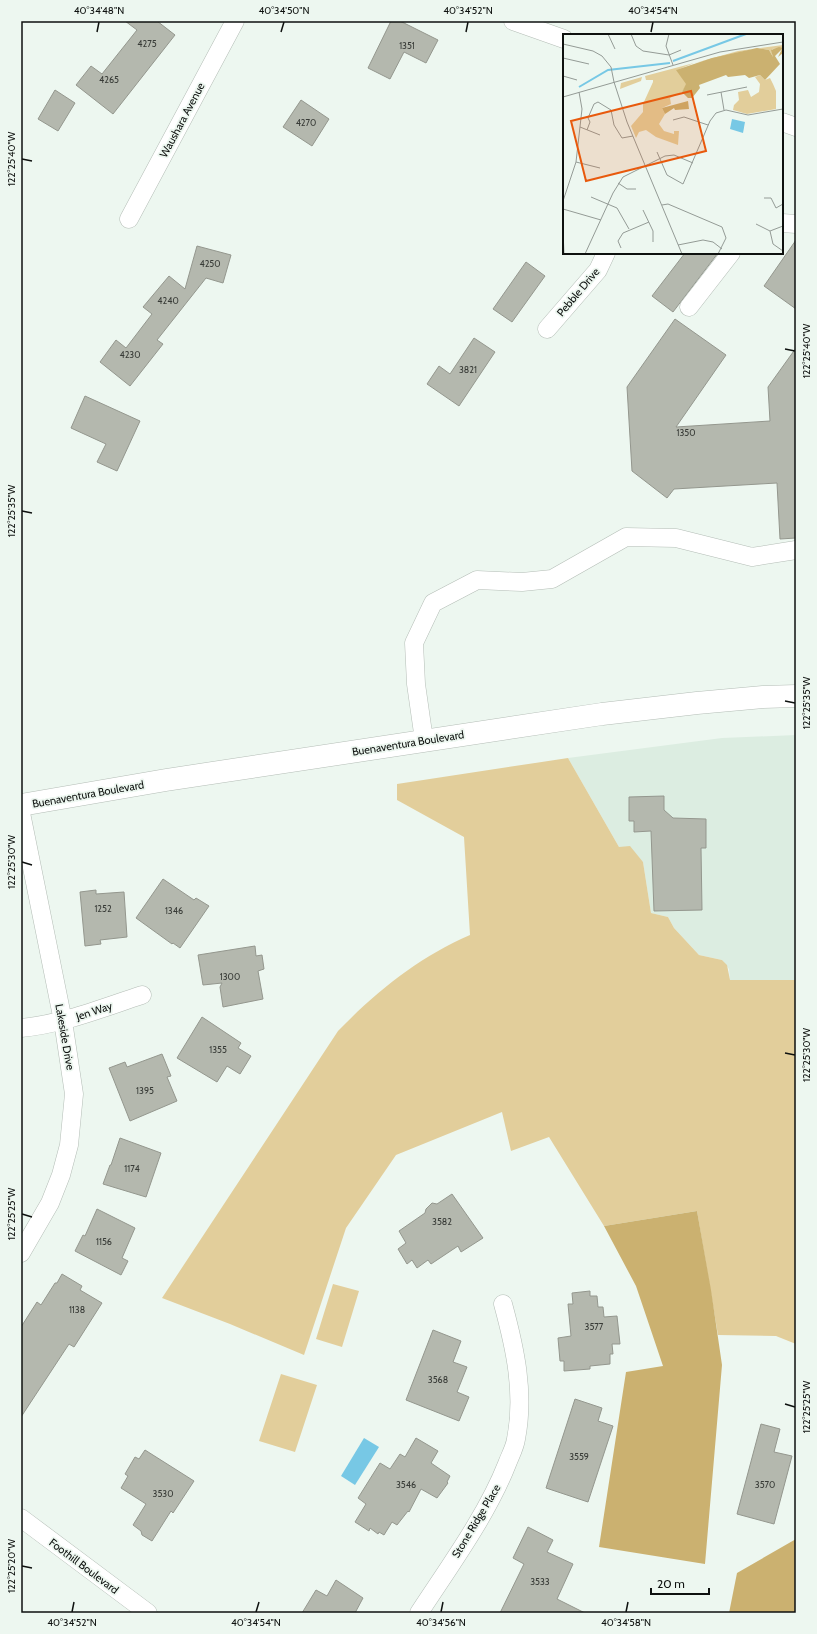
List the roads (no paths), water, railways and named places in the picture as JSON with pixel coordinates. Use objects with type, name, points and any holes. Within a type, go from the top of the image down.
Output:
[{"type":"main road","name":"Buenaventura Boulevard","points":[[21,805],[166,780],[631,710],[763,697],[796,696]]},
{"type":"street","name":"Waushara Avenue","points":[[129,219],[235,21]]},
{"type":"street","points":[[513,21],[563,40]]},
{"type":"street","points":[[783,122],[796,127]]},
{"type":"street","points":[[783,223],[796,224]]},
{"type":"street","name":"Pebble Drive","points":[[547,329],[598,270],[606,254]]},
{"type":"street","points":[[689,307],[729,254]]},
{"type":"street","points":[[424,740],[416,684],[414,643],[433,603],[477,580],[522,582],[552,579],[626,538],[676,538],[752,557],[796,550]]},
{"type":"street","name":"Lakeside Drive","points":[[21,813],[63,1021],[74,1094],[69,1145],[61,1175],[50,1203],[21,1253]]},
{"type":"street","name":"Jen Way","points":[[21,1028],[44,1026],[63,1021],[142,995]]},
{"type":"street","name":"Stone Ridge Place","points":[[419,1613],[490,1502],[502,1477],[516,1440],[520,1411],[520,1386],[513,1338],[503,1304]]},
{"type":"street","name":"Foothill Boulevard","points":[[21,1518],[148,1613]]},
{"type":"water","points":[[364,1438],[379,1447],[355,1485],[341,1476]]}]
